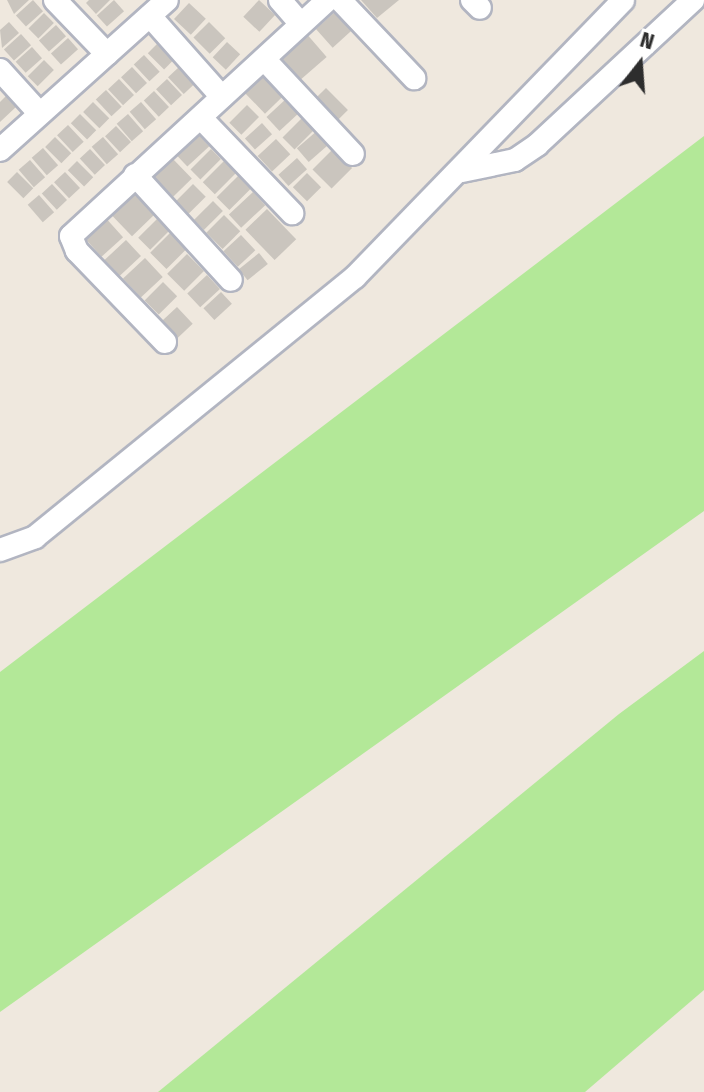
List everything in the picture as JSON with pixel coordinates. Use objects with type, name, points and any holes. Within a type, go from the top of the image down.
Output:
[{"type":"street","points":[[55,0],[107,54]]},
{"type":"street","points":[[280,0],[300,23]]},
{"type":"street","points":[[165,342],[70,241],[74,230],[328,0]]},
{"type":"street","points":[[340,0],[414,78]]},
{"type":"street","points":[[0,550],[29,542],[355,277],[462,171],[623,0]]},
{"type":"street","points":[[462,171],[515,160],[537,145],[693,0]]},
{"type":"street","points":[[0,150],[159,8],[222,97]]},
{"type":"street","points":[[264,59],[353,154]]},
{"type":"street","points":[[0,70],[40,114]]},
{"type":"street","points":[[201,118],[292,213]]},
{"type":"street","points":[[135,175],[231,280]]},
{"type":"green space","points":[[704,136],[704,511],[0,1012],[0,672]]},
{"type":"green space","points":[[704,651],[704,990],[585,1092],[158,1092],[619,714]]},
{"type":"building","points":[[7,0],[29,0],[14,14]]},
{"type":"building","points":[[33,0],[43,11],[26,27],[16,15]]},
{"type":"building","points":[[89,0],[110,0],[96,14],[86,3]]},
{"type":"building","points":[[114,0],[124,11],[107,27],[97,15]]},
{"type":"building","points":[[259,0],[275,15],[259,32],[243,17]]},
{"type":"building","points":[[361,0],[399,0],[377,18]]},
{"type":"building","points":[[189,3],[206,19],[191,35],[174,19]]},
{"type":"building","points":[[336,11],[353,30],[333,48],[316,29]]},
{"type":"building","points":[[44,13],[54,23],[38,38],[28,29]]},
{"type":"building","points":[[9,22],[19,33],[2,48],[0,30]]},
{"type":"building","points":[[209,22],[225,38],[210,54],[193,38]]},
{"type":"building","points":[[56,25],[66,36],[49,52],[39,40]]},
{"type":"building","points":[[305,32],[327,57],[299,81],[277,56]]},
{"type":"building","points":[[21,34],[31,45],[14,61],[4,49]]},
{"type":"building","points":[[68,38],[78,49],[61,65],[51,53]]},
{"type":"building","points":[[227,42],[240,54],[226,70],[213,57]]},
{"type":"building","points":[[157,44],[173,60],[164,69],[148,53]]},
{"type":"building","points":[[32,47],[42,58],[26,73],[16,62]]},
{"type":"building","points":[[144,55],[160,72],[149,81],[134,65]]},
{"type":"building","points":[[44,60],[54,70],[38,86],[28,76]]},
{"type":"building","points":[[132,67],[147,83],[136,93],[121,77]]},
{"type":"building","points":[[179,67],[195,84],[184,94],[168,77]]},
{"type":"building","points":[[265,72],[286,94],[265,114],[244,92]]},
{"type":"building","points":[[119,79],[134,95],[123,105],[108,89]]},
{"type":"building","points":[[167,79],[182,95],[171,105],[156,89]]},
{"type":"building","points":[[326,88],[348,110],[333,125],[311,103]]},
{"type":"building","points":[[106,90],[122,107],[111,116],[96,100]]},
{"type":"building","points":[[154,91],[169,107],[159,117],[144,101]]},
{"type":"building","points":[[7,95],[17,106],[0,122],[0,102]]},
{"type":"building","points":[[287,98],[300,112],[279,131],[267,117]]},
{"type":"building","points":[[93,102],[109,118],[99,128],[83,112]]},
{"type":"building","points":[[141,102],[156,119],[145,129],[130,112]]},
{"type":"building","points":[[247,105],[259,117],[241,135],[229,123]]},
{"type":"building","points":[[80,114],[96,130],[87,139],[71,123]]},
{"type":"building","points":[[128,114],[143,131],[132,141],[117,124]]},
{"type":"building","points":[[303,117],[315,129],[295,150],[282,138]]},
{"type":"building","points":[[262,123],[272,134],[255,150],[245,138]]},
{"type":"building","points":[[68,125],[84,142],[73,152],[57,135]]},
{"type":"building","points":[[116,126],[131,142],[120,152],[105,136]]},
{"type":"building","points":[[318,130],[330,144],[309,162],[297,148]]},
{"type":"building","points":[[197,133],[209,146],[187,167],[175,153]]},
{"type":"building","points":[[55,137],[71,153],[61,163],[45,147]]},
{"type":"building","points":[[103,137],[118,154],[107,164],[92,147]]},
{"type":"building","points":[[276,139],[290,154],[272,171],[258,156]]},
{"type":"building","points":[[43,148],[58,165],[47,175],[32,158]]},
{"type":"building","points":[[90,149],[105,165],[95,175],[80,159]]},
{"type":"building","points":[[211,149],[221,159],[200,179],[190,170]]},
{"type":"building","points":[[333,149],[352,168],[332,189],[312,170]]},
{"type":"building","points":[[171,157],[192,179],[173,197],[152,175]]},
{"type":"building","points":[[297,158],[307,169],[288,186],[278,175]]},
{"type":"building","points":[[30,160],[45,177],[34,187],[19,170]]},
{"type":"building","points":[[77,161],[93,177],[84,186],[68,170]]},
{"type":"building","points":[[224,161],[236,173],[215,194],[203,182]]},
{"type":"building","points":[[17,172],[33,188],[23,198],[7,182]]},
{"type":"building","points":[[65,172],[80,188],[69,198],[54,182]]},
{"type":"building","points":[[307,173],[321,187],[307,201],[293,187]]},
{"type":"building","points":[[240,174],[253,187],[229,210],[217,197]]},
{"type":"building","points":[[52,184],[67,200],[57,210],[42,194]]},
{"type":"building","points":[[193,184],[206,197],[187,215],[175,202]]},
{"type":"building","points":[[130,188],[155,214],[132,236],[107,210]]},
{"type":"building","points":[[253,192],[265,205],[241,228],[229,215]]},
{"type":"building","points":[[39,195],[54,212],[43,222],[28,205]]},
{"type":"building","points":[[213,201],[223,211],[204,230],[194,220]]},
{"type":"building","points":[[267,209],[296,239],[275,260],[245,230]]},
{"type":"building","points":[[103,215],[123,237],[102,257],[81,234]]},
{"type":"building","points":[[224,215],[240,231],[223,249],[206,233]]},
{"type":"building","points":[[158,218],[170,230],[150,250],[138,238]]},
{"type":"building","points":[[170,233],[186,249],[166,269],[150,253]]},
{"type":"building","points":[[241,235],[255,250],[238,267],[223,251]]},
{"type":"building","points":[[126,240],[141,256],[117,279],[102,263]]},
{"type":"building","points":[[259,253],[268,264],[248,280],[239,269]]},
{"type":"building","points":[[187,254],[204,271],[184,291],[167,274]]},
{"type":"building","points":[[145,258],[163,277],[141,297],[123,278]]},
{"type":"building","points":[[207,275],[220,289],[200,307],[187,293]]},
{"type":"building","points":[[163,282],[177,296],[159,315],[145,300]]},
{"type":"building","points":[[221,292],[232,304],[214,320],[203,308]]},
{"type":"building","points":[[177,307],[193,324],[177,338],[162,321]]}]
